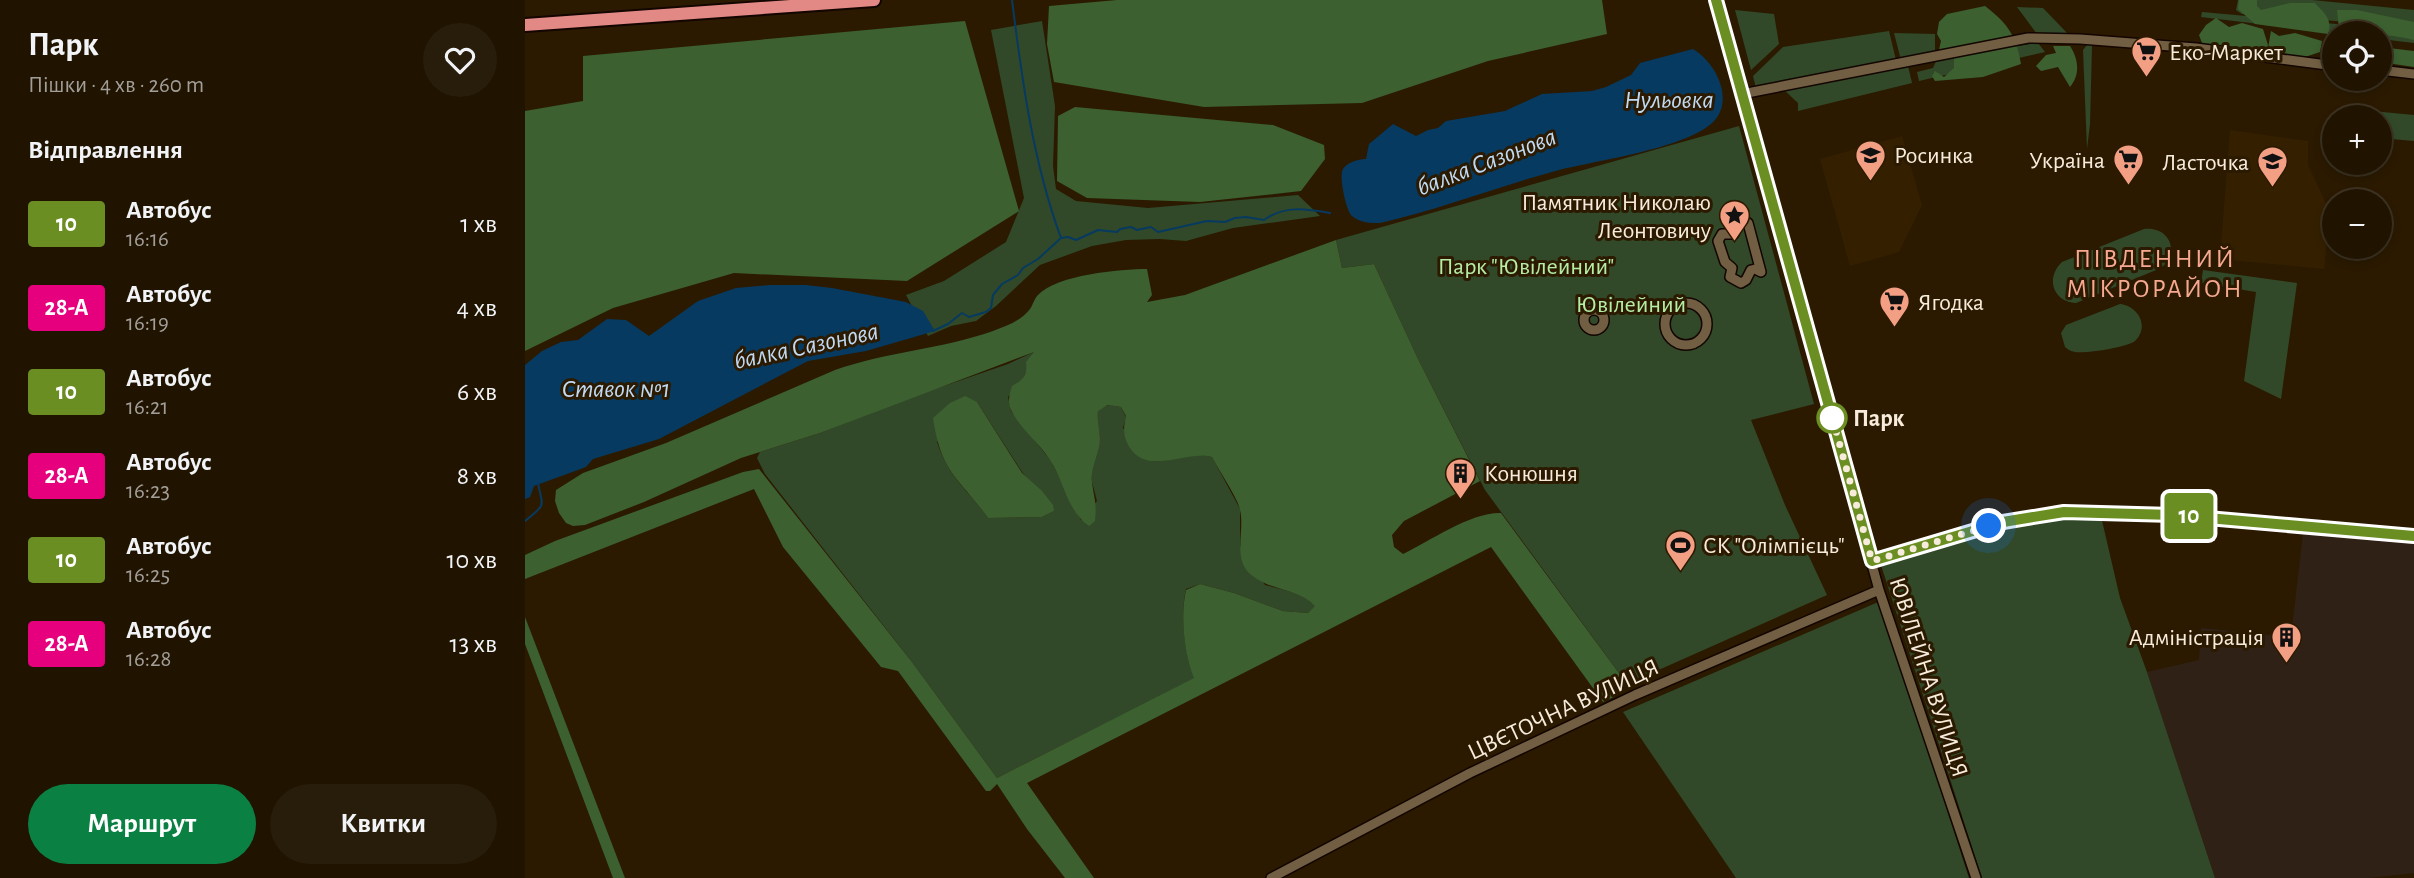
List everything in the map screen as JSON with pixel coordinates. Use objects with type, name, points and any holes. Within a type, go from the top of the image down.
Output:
[{"type":"highway","points":[[525,25],[727,5],[874,0]]},
{"type":"street","name":"ЮВІЛЕЙНА ВУЛИЦЯ","points":[[1716,0],[1879,590],[1976,878]]},
{"type":"street","points":[[1742,94],[2028,38],[2196,48],[2322,64]]},
{"type":"street","points":[[2392,72],[2414,74]]},
{"type":"street","points":[[1743,220],[1748,223],[1761,272],[1753,269],[1745,281],[1737,282],[1729,275],[1732,268],[1725,262],[1718,238],[1723,233],[1734,234],[1738,223],[1743,220]]},
{"type":"street","points":[[1677,305],[1695,305],[1707,319],[1703,337],[1696,343],[1686,345],[1674,341],[1666,329],[1665,320],[1669,311],[1677,305]]},
{"type":"street","points":[[1872,561],[2003,522],[2064,512],[2173,515],[2414,536]]},
{"type":"street","name":"ЦВЄТОЧНА ВУЛИЦЯ","points":[[1271,878],[1458,779],[1635,695],[1879,590]]},
{"type":"shaded area","name":"Ласточка","points":[[2230,130],[2308,141],[2308,165],[2322,195],[2324,269],[2220,259]]},
{"type":"shaded area","name":"Росинка","points":[[1902,136],[1922,205],[1899,252],[1850,266],[1820,159]]},
{"type":"shaded area","points":[[2303,534],[2414,542],[2414,873],[2369,878],[2215,878],[2147,672],[2199,660],[2201,628],[2291,637]]},
{"type":"green space","points":[[1117,0],[1602,0],[1607,34],[1488,61],[1362,103],[1204,107],[1054,82],[1047,44],[1049,6]]},
{"type":"green space","points":[[2238,0],[2312,0],[2414,10],[2414,27],[2392,25],[2392,21],[2335,21],[2242,14],[2236,10]]},
{"type":"green space","points":[[2239,0],[2257,0],[2257,6],[2261,10],[2290,3],[2315,3],[2328,21],[2322,21],[2322,33],[2255,24],[2238,9]]},
{"type":"green space","points":[[1985,6],[2010,31],[2017,45],[2021,64],[1983,77],[1935,81],[1932,76],[1935,71],[1944,77],[1954,68],[1950,51],[1939,50],[1939,22],[1947,14]]},
{"type":"green space","points":[[2017,7],[2043,8],[2069,35],[2037,34]]},
{"type":"green space","points":[[1735,10],[1774,14],[1779,44],[1751,70]]},
{"type":"green space","points":[[2337,10],[2357,10],[2414,22],[2414,40],[2392,36],[2392,21],[2338,21]]},
{"type":"green space","points":[[2202,12],[2322,23],[2322,32],[2201,17]]},
{"type":"green space","points":[[2216,18],[2229,27],[2242,23],[2263,29],[2268,45],[2266,54],[2209,48],[2202,43],[2199,35],[2206,25]]},
{"type":"green space","points":[[965,21],[1019,211],[907,281],[734,273],[613,308],[525,351],[525,111],[583,101],[583,56]]},
{"type":"green space","points":[[1042,21],[1055,106],[1053,166],[1056,189],[1076,201],[1148,208],[1298,195],[1320,216],[1233,228],[1186,241],[1126,240],[1092,246],[1040,265],[976,321],[951,326],[928,336],[906,295],[944,281],[1006,242],[1024,198],[991,30]]},
{"type":"green space","points":[[2392,29],[2414,31],[2414,43],[2392,40]]},
{"type":"green space","points":[[1889,31],[1896,60],[1756,88],[1753,76],[1783,47]]},
{"type":"green space","points":[[2271,31],[2279,36],[2295,33],[2322,41],[2320,52],[2299,59],[2267,54]]},
{"type":"green space","points":[[1894,33],[1935,34],[1935,52],[1901,60]]},
{"type":"green space","points":[[2038,43],[2045,52],[1919,81],[1917,72],[1933,68],[1936,61]]},
{"type":"green space","points":[[2087,45],[2092,45],[2087,149],[2083,50]]},
{"type":"green space","points":[[2053,46],[2070,46],[2075,56],[2077,71],[2070,87],[2058,67],[2041,71],[2036,66],[2046,55],[2056,53]]},
{"type":"green space","points":[[2392,48],[2414,51],[2414,67],[2392,64]]},
{"type":"green space","points":[[1908,66],[1912,83],[1798,111],[1798,103],[1784,90]]},
{"type":"green space","points":[[1075,107],[1273,125],[1324,145],[1325,159],[1301,191],[1200,202],[1087,198],[1057,181],[1058,116]]},
{"type":"green space","points":[[2392,113],[2414,115],[2414,141],[2392,139]]},
{"type":"green space","name":"Ювілейний","points":[[1739,126],[1814,404],[1751,420],[1785,505],[1827,595],[1627,684],[1485,490],[1419,361],[1374,264],[1342,268],[1336,240]]},
{"type":"green space","points":[[2144,229],[2160,232],[2169,241],[2170,255],[2161,268],[2076,303],[2068,302],[2057,294],[2054,275],[2062,262]]},
{"type":"green space","points":[[1336,240],[1342,268],[1374,264],[1419,361],[1480,481],[1404,521],[1392,535],[1394,547],[1403,554],[1464,522],[1501,513],[1627,684],[1616,696],[1603,702],[1491,547],[1027,783],[1094,878],[1065,878],[997,784],[990,791],[986,791],[898,671],[881,667],[783,547],[754,489],[525,579],[525,555],[555,541],[743,472],[759,469],[912,662],[997,778],[1194,678],[1184,634],[1186,590],[1200,584],[1283,611],[1308,613],[1315,606],[1300,596],[1257,579],[1244,566],[1240,551],[1239,505],[1212,457],[1157,461],[1138,456],[1126,440],[1126,416],[1121,407],[1108,405],[1098,411],[1100,444],[1092,476],[1096,515],[1095,521],[1089,526],[1071,504],[1050,460],[1010,409],[1012,386],[1024,377],[1026,362],[1034,352],[820,433],[741,458],[644,502],[585,525],[573,526],[566,523],[555,501],[556,490],[583,473],[666,443],[835,370],[974,337],[1013,323],[1030,309],[1038,295],[1059,282],[1106,272],[1147,269],[1152,295],[1147,302],[1185,295]]},
{"type":"green space","points":[[2203,270],[2297,283],[2281,399],[2244,381],[2256,292],[2201,283]]},
{"type":"green space","points":[[2120,304],[2132,309],[2140,318],[2142,329],[2135,341],[2116,348],[2088,352],[2075,352],[2065,347],[2061,333],[2066,325]]},
{"type":"green space","points":[[1036,351],[1022,381],[1008,397],[1011,411],[1051,461],[1081,520],[1097,501],[1092,469],[1100,438],[1098,410],[1109,405],[1121,407],[1126,417],[1123,428],[1151,461],[1196,455],[1212,457],[1240,509],[1240,546],[1265,585],[1303,595],[1316,606],[1308,613],[1283,611],[1200,584],[1186,589],[1184,634],[1195,678],[997,778],[912,662],[765,474],[757,458],[760,452],[820,433],[909,398],[1008,364]],"holes":[[[977,402],[1022,472],[1054,511],[1042,517],[988,518],[953,474],[937,442]]]},
{"type":"green space","points":[[965,396],[977,402],[1022,473],[1042,491],[1053,505],[1054,511],[1042,517],[988,518],[952,473],[941,451],[933,418],[950,403]]},
{"type":"green space","points":[[2100,512],[2120,598],[2215,878],[1982,878],[1879,559],[2003,522]]},
{"type":"green space","points":[[1880,603],[1969,878],[1736,878],[1623,712]]},
{"type":"green space","points":[[525,617],[625,878],[613,878],[525,644]]},
{"type":"water","name":"Нульовка","points":[[1693,49],[1702,55],[1716,73],[1723,95],[1718,115],[1711,124],[1697,133],[1660,147],[1559,170],[1380,223],[1362,221],[1350,213],[1343,188],[1343,169],[1352,162],[1366,159],[1369,144],[1393,124],[1416,136],[1438,128],[1446,121],[1505,111],[1542,94],[1592,91],[1606,87],[1631,75],[1640,63]]},
{"type":"water","name":"Ставок №1","points":[[770,285],[832,288],[906,302],[923,311],[935,331],[866,351],[808,361],[659,439],[593,459],[586,467],[534,486],[530,497],[525,499],[525,365],[542,351],[561,342],[578,340],[607,319],[626,320],[649,336],[698,301],[736,288]]},
{"type":"waterway","points":[[1012,0],[1036,150],[1061,238]]},
{"type":"waterway","name":"балка Сазонова","points":[[933,331],[962,313],[969,317],[986,312],[991,308],[993,295],[1002,284],[1018,275],[1061,238],[1076,240],[1098,230],[1117,232],[1131,227],[1137,230],[1151,227],[1158,232],[1207,221],[1225,222],[1246,217],[1264,220],[1288,210],[1330,213]]},
{"type":"waterway","name":"балка Сазонова","points":[[525,521],[542,504],[538,483]]},
{"type":"bus line","name":"10","points":[[1716,0],[1872,561],[2003,522],[2064,512],[2173,515],[2414,536]]},
{"type":"place","name":"Еко-Маркет","points":[[2146,79]]},
{"type":"place","name":"Росинка","points":[[1871,182]]},
{"type":"place","name":"Україна","points":[[2128,187]]},
{"type":"place","name":"Ласточка","points":[[2272,189]]},
{"type":"place","name":"Памятник Николаю Леонтовичу","points":[[1734,243]]},
{"type":"place","name":"Ягодка","points":[[1895,329]]},
{"type":"place","name":"Парк","points":[[1832,418]]},
{"type":"place","name":"Конюшня","points":[[1461,500]]},
{"type":"place","name":"СК \"Олімпієць\"","points":[[1680,572]]},
{"type":"place","name":"Адміністрація","points":[[2287,664]]},
{"type":"district","name":"ПІВДЕННИЙ МІКРОРАЙОН","points":[[2155,273]]},
{"type":"route","points":[[1832,418],[1831,413],[1872,561],[1989,526]]},
{"type":"park label","name":"Парк \"Ювілейний\"","points":[[1526,266]]}]
